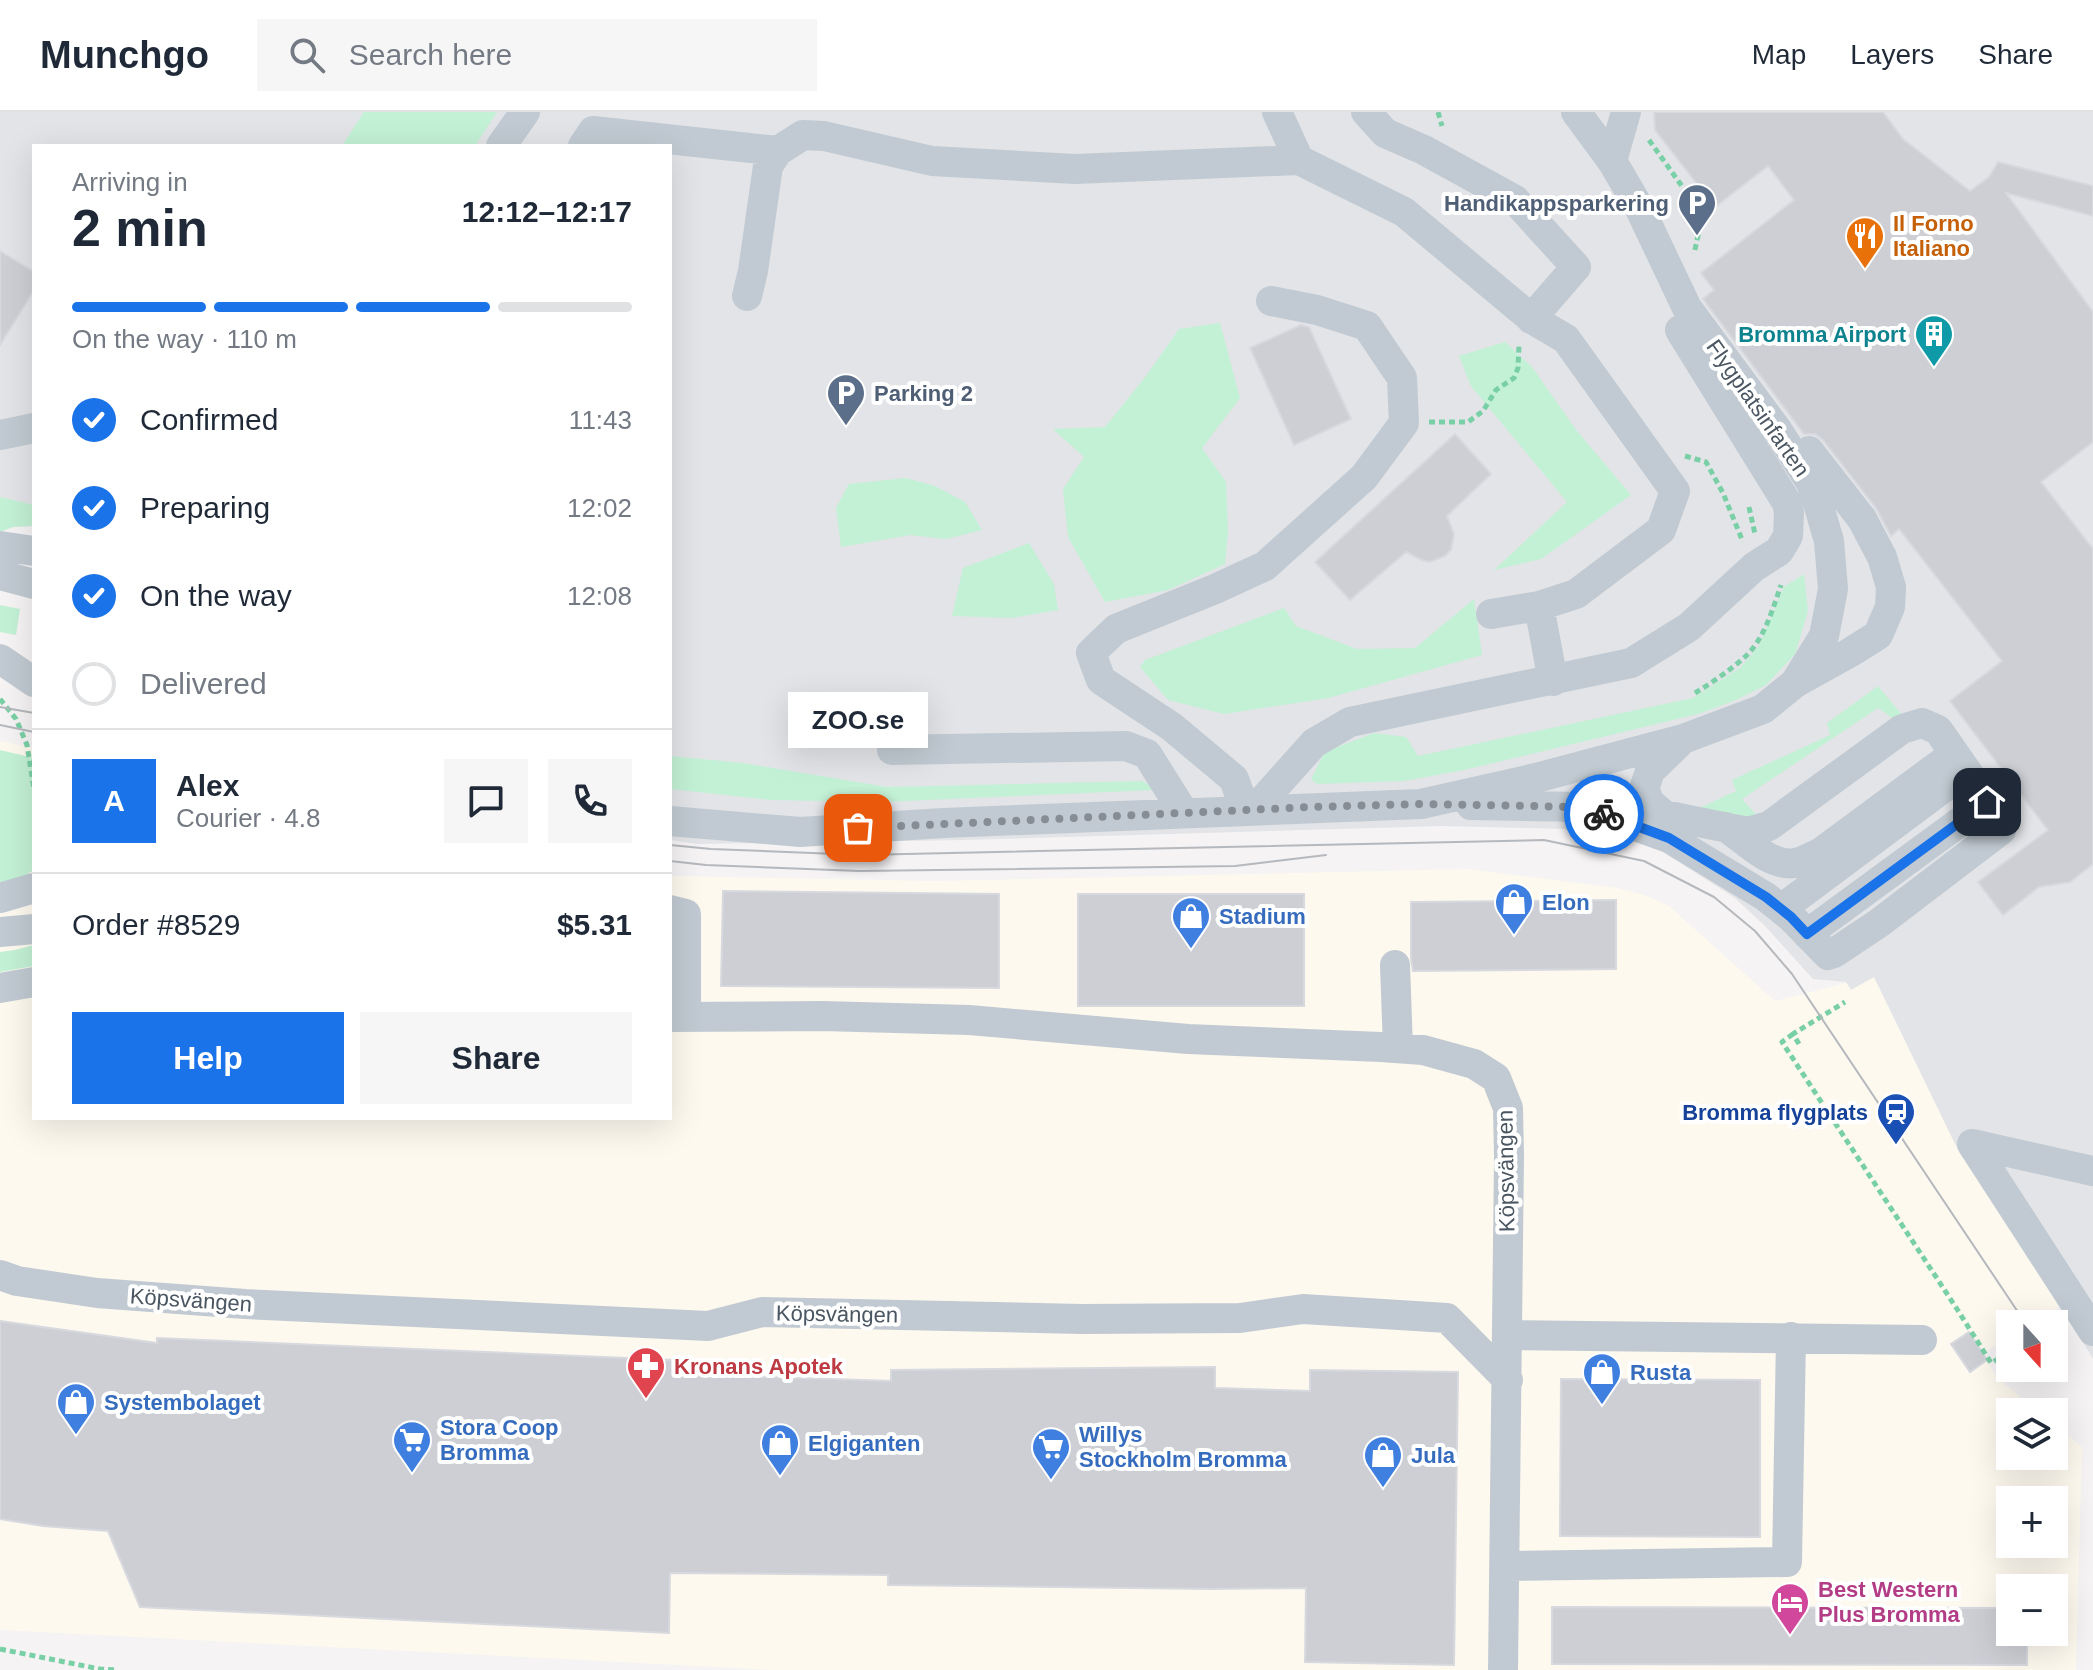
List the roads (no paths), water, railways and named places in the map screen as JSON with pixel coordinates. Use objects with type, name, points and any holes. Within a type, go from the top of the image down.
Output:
[{"type":"street","points":[[502,144],[525,112]]},
{"type":"street","points":[[1277,112],[1299,160]]},
{"type":"street","points":[[1366,112],[1385,133],[1424,150],[1515,200],[1576,267],[1531,319]]},
{"type":"street","name":"Flygplatsinfarten","points":[[672,821],[800,832],[944,823],[1421,804],[1536,778],[1683,739],[1763,709],[1795,683],[1824,636],[1833,589],[1829,541],[1818,503],[1811,483],[1778,431],[1695,320],[1680,273],[1612,161],[1576,112]]},
{"type":"street","points":[[1612,161],[1626,112]]},
{"type":"street","points":[[584,144],[593,131],[778,151]]},
{"type":"street","points":[[747,296],[768,166],[778,151],[803,135],[824,136],[932,161],[1075,169],[1299,160],[1404,212],[1531,319],[1566,339],[1675,491],[1661,530],[1576,594],[1539,606],[1491,614]]},
{"type":"street","points":[[1271,301],[1317,310],[1367,326],[1402,378],[1404,423],[1364,477],[1265,566],[1116,629],[1091,653],[1101,680],[1172,727],[1234,779],[1250,810],[1314,743],[1350,722],[1631,663],[1689,627],[1754,567],[1779,551],[1788,536],[1787,503],[1675,321],[1671,312],[1680,273]]},
{"type":"street","points":[[1680,273],[1688,296],[1862,519],[1882,557],[1891,587],[1890,607],[1878,635],[1795,683]]},
{"type":"street","points":[[0,435],[32,428]]},
{"type":"street","points":[[0,546],[32,551]]},
{"type":"street","points":[[0,575],[32,583]]},
{"type":"street","points":[[1539,606],[1553,681]]},
{"type":"street","points":[[0,659],[32,681]]},
{"type":"street","points":[[1421,804],[1582,807],[1669,838],[1766,897],[1828,955],[1879,923],[2001,830],[2000,819],[1938,730],[1922,723],[1902,729],[1769,826],[1748,832],[1664,815],[1650,803],[1644,789],[1650,771],[1683,739]]},
{"type":"street","points":[[892,750],[1126,746],[1147,754],[1184,813]]},
{"type":"street","points":[[1726,827],[1765,855],[1780,862],[1796,863],[1820,853],[1960,762]]},
{"type":"street","points":[[1781,909],[1960,762]]},
{"type":"street","points":[[0,898],[32,889]]},
{"type":"street","points":[[672,910],[686,914],[678,1017]]},
{"type":"street","points":[[0,932],[32,929]]},
{"type":"street","points":[[1395,965],[1398,1048]]},
{"type":"street","points":[[0,988],[32,982]]},
{"type":"street","name":"Köpsvängen","points":[[678,1017],[822,1016],[969,1020],[1188,1039],[1398,1048],[1423,1050],[1474,1064],[1496,1078],[1508,1108],[1508,1380],[1503,1670]]},
{"type":"street","points":[[2093,1171],[1972,1144],[2093,1331]]},
{"type":"street","name":"Köpsvängen","points":[[0,1275],[17,1281],[97,1293],[245,1304],[708,1326],[762,1312],[1095,1319],[1240,1318],[1303,1309],[1433,1317],[1447,1318],[1508,1380]]},
{"type":"street","points":[[1507,1335],[1922,1340]]},
{"type":"street","points":[[1505,1566],[1787,1562],[1791,1337]]},
{"type":"tram line","points":[[0,707],[32,713]]},
{"type":"tram line","points":[[0,725],[32,732]]},
{"type":"tram line","points":[[672,845],[861,855],[1544,840],[1644,861],[1714,897],[1755,931],[1792,974],[2017,1310]]},
{"type":"tram line","points":[[672,861],[859,871],[1235,866],[1326,855]]},
{"type":"place","name":"Handikappsparkering","points":[[1697,237]]},
{"type":"place","name":"Il Forno Italiano","points":[[1865,270]]},
{"type":"place","name":"Bromma Airport","points":[[1934,368]]},
{"type":"place","name":"Parking 2","points":[[846,427]]},
{"type":"place","name":"ZOO.se","points":[[858,828]]},
{"type":"place","name":"Elon","points":[[1514,936]]},
{"type":"place","name":"Stadium","points":[[1191,950]]},
{"type":"place","name":"Bromma flygplats","points":[[1896,1146]]},
{"type":"place","name":"Kronans Apotek","points":[[646,1400]]},
{"type":"place","name":"Rusta","points":[[1602,1406]]},
{"type":"place","name":"Systembolaget","points":[[76,1436]]},
{"type":"place","name":"Stora Coop Bromma","points":[[412,1474]]},
{"type":"place","name":"Elgiganten","points":[[780,1477]]},
{"type":"place","name":"Willys Stockholm Bromma","points":[[1051,1481]]},
{"type":"place","name":"Jula","points":[[1383,1489]]},
{"type":"place","name":"Best Western Plus Bromma","points":[[1790,1636]]}]
